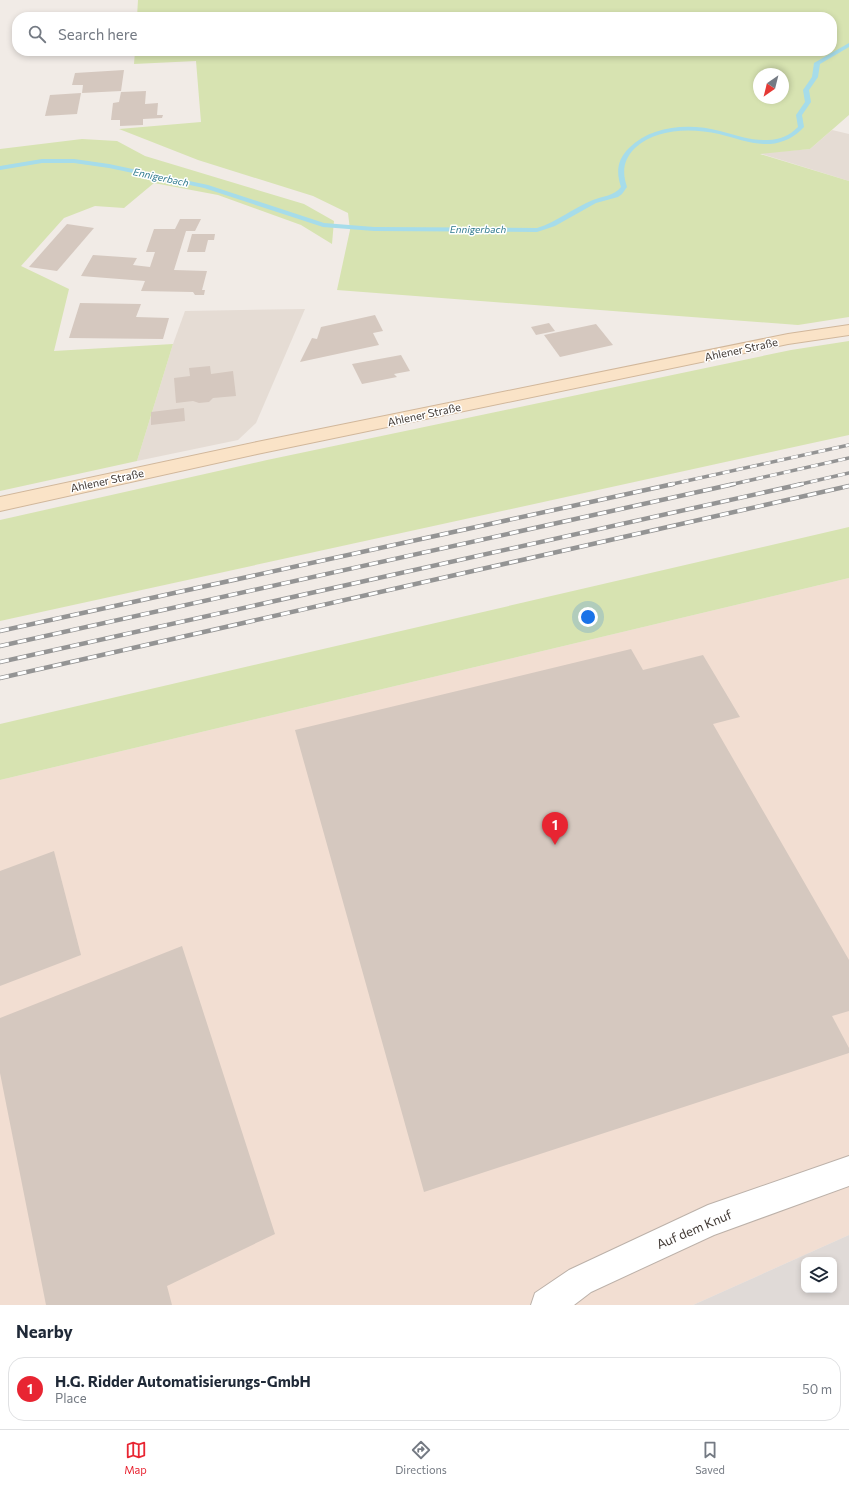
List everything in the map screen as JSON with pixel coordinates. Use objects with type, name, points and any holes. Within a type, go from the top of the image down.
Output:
[{"type":"main road","name":"Ahlener Straße","points":[[0,504],[366,426],[788,340],[849,330]]},
{"type":"street","name":"Auf dem Knuf","points":[[547,1305],[580,1280],[708,1221],[849,1171]]},
{"type":"shaded area","points":[[832,130],[849,134],[849,181],[759,153],[810,149]]},
{"type":"shaded area","points":[[305,309],[256,423],[238,440],[137,461],[173,344],[185,311]]},
{"type":"shaded area","points":[[849,578],[849,1235],[693,1305],[0,1305],[0,780]]},
{"type":"shaded area","points":[[849,1235],[849,1305],[693,1305]]},
{"type":"green space","points":[[138,0],[849,0],[849,115],[810,149],[760,154],[849,181],[849,317],[798,325],[337,290],[350,230],[348,213],[313,196],[198,160],[119,129],[201,122],[196,61],[134,64],[135,56],[837,56],[837,12],[137,12]]},
{"type":"green space","points":[[82,139],[117,141],[145,156],[304,204],[334,221],[332,244],[301,225],[218,195],[154,183],[124,208],[95,206],[64,218],[21,266],[69,289],[54,351],[173,344],[137,461],[0,491],[0,149]]},
{"type":"green space","points":[[849,341],[849,435],[0,621],[0,520],[267,460],[791,350]]},
{"type":"green space","points":[[849,527],[849,578],[0,780],[0,724]]},
{"type":"building","points":[[124,70],[121,91],[82,93],[83,85],[72,85],[75,73]]},
{"type":"building","points":[[146,91],[145,104],[158,103],[157,115],[163,115],[162,118],[143,119],[143,125],[120,126],[120,120],[111,120],[113,103],[119,102],[121,92]]},
{"type":"building","points":[[81,93],[77,114],[45,116],[50,95]]},
{"type":"building","points":[[180,219],[201,219],[195,231],[186,231],[174,270],[207,271],[202,290],[205,290],[204,295],[195,295],[193,292],[141,291],[145,281],[81,276],[93,255],[137,258],[133,265],[150,267],[155,252],[146,252],[154,229],[175,229]]},
{"type":"building","points":[[67,224],[94,228],[57,271],[29,267]]},
{"type":"building","points":[[192,234],[215,234],[214,240],[208,240],[205,252],[187,252]]},
{"type":"building","points":[[80,303],[141,304],[136,317],[169,318],[163,339],[69,338]]},
{"type":"building","points":[[375,315],[383,331],[373,333],[379,345],[300,362],[312,338],[317,339],[321,327]]},
{"type":"building","points":[[549,323],[555,331],[536,335],[531,327]]},
{"type":"building","points":[[596,324],[613,345],[560,357],[544,335]]},
{"type":"building","points":[[401,355],[410,371],[394,374],[397,377],[362,384],[352,364]]},
{"type":"building","points":[[210,366],[211,374],[233,371],[236,396],[213,398],[209,402],[199,403],[193,401],[176,403],[174,378],[190,376],[189,368]]},
{"type":"building","points":[[184,408],[185,421],[151,425],[151,412]]},
{"type":"building","points":[[631,649],[643,670],[703,655],[740,717],[713,724],[849,960],[849,1011],[832,1016],[849,1048],[849,1053],[424,1192],[295,730]]},
{"type":"building","points":[[54,851],[81,955],[0,986],[0,871]]},
{"type":"building","points":[[182,946],[275,1234],[167,1286],[172,1305],[46,1305],[0,1073],[0,1018]]},
{"type":"waterway","name":"Ennigerbach","points":[[837,52],[849,45]]},
{"type":"waterway","name":"Ennigerbach","points":[[0,168],[42,161],[74,161],[109,166],[206,186],[323,225],[374,229],[537,230],[553,225],[594,202],[612,197],[619,193],[624,187],[620,172],[623,160],[629,151],[638,143],[659,132],[683,129],[707,130],[762,142],[778,141],[790,136],[801,127],[799,115],[808,102],[806,90],[815,77],[817,63],[829,56]]},
{"type":"railway","points":[[668,485],[849,445]]},
{"type":"railway","points":[[729,485],[849,458]]},
{"type":"railway","points":[[797,485],[849,473]]},
{"type":"railway","points":[[0,631],[673,484]]},
{"type":"railway","points":[[0,646],[734,484]]},
{"type":"railway","points":[[0,662],[802,484]]},
{"type":"railway","points":[[0,678],[849,486]]},
{"type":"place","name":"H.G. Ridder Automatisierungs-GmbH","points":[[555,845]]}]
